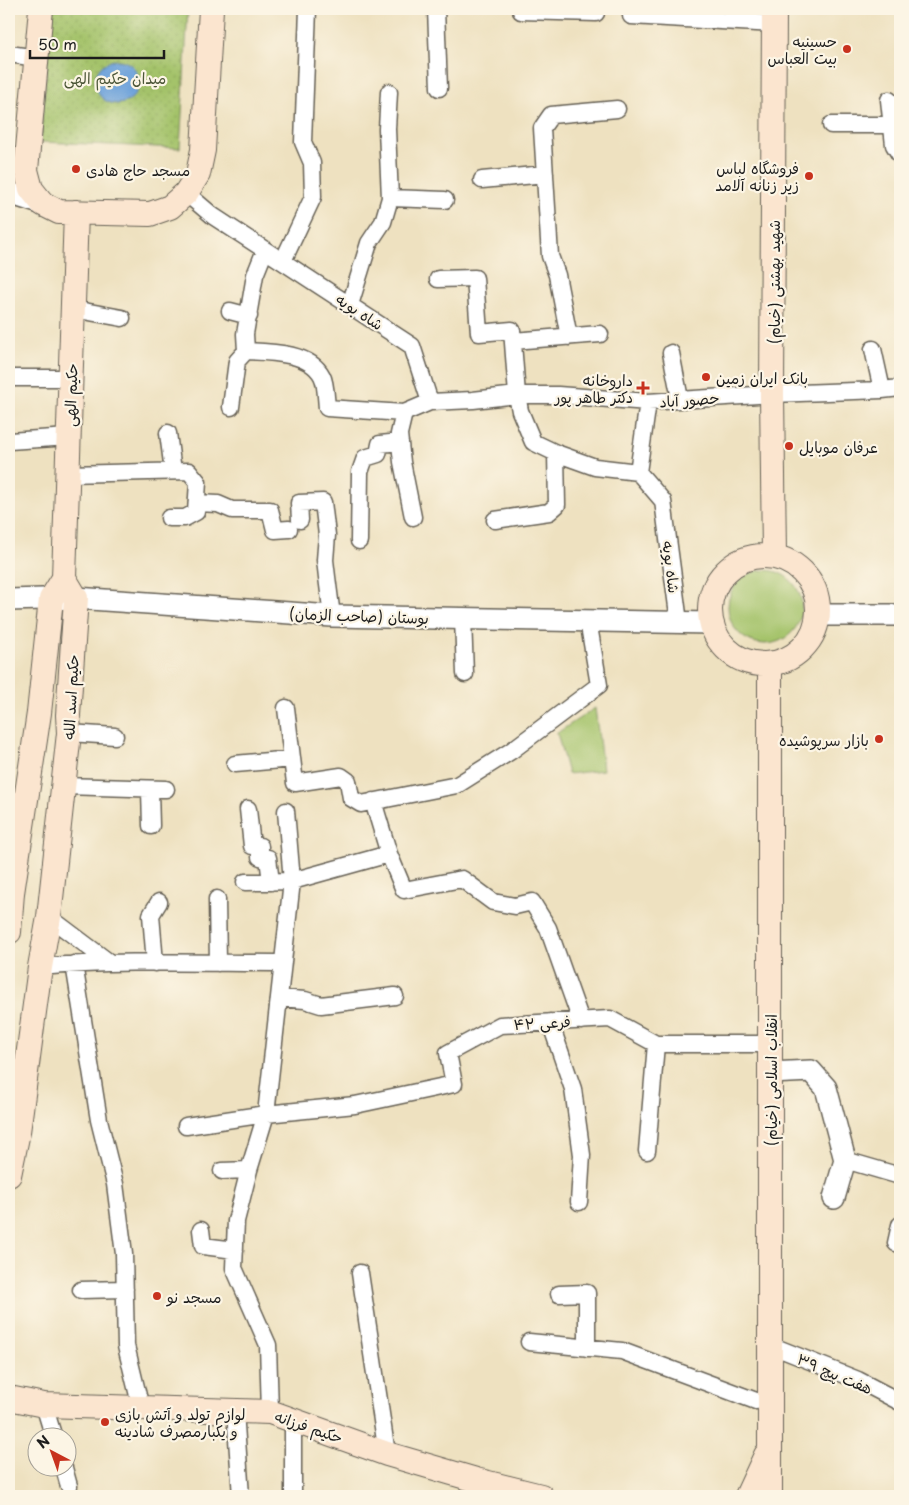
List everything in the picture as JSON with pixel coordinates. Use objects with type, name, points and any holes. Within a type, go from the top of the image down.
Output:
[{"type":"main road","points":[[42,9],[26,170],[31,189],[43,204],[59,212],[150,214],[170,207],[186,193],[198,174],[203,150],[211,9]]},
{"type":"main road","name":"شهید بهشتی (خیام)","points":[[774,16],[772,394],[774,556]]},
{"type":"main road","name":"حکیم الهی","points":[[64,578],[76,212]]},
{"type":"main road","points":[[774,556],[789,560],[803,570],[812,583],[818,599],[819,615],[814,633],[803,648],[788,659],[770,664],[754,663],[739,658],[726,650],[716,637],[710,623],[710,602],[716,582],[730,567],[748,557],[774,556]]},
{"type":"main road","points":[[64,578],[76,598]]},
{"type":"main road","name":"حکیم اسد الله","points":[[9,932],[11,893],[39,713],[51,599],[64,578]]},
{"type":"main road","name":"حکیم اسد الله","points":[[9,1175],[18,1132],[40,967],[49,918],[63,786],[76,598]]},
{"type":"main road","name":"انقلاب اسلامی (خیام)","points":[[770,664],[770,1496]]},
{"type":"main road","points":[[39,713],[68,724]]},
{"type":"main road","name":"حکیم فرزانه","points":[[9,1398],[44,1405],[270,1412],[387,1454],[476,1480],[541,1496]]},
{"type":"main road","points":[[747,1496],[770,1447]]},
{"type":"street","points":[[283,261],[313,196],[312,163],[303,142],[308,9]]},
{"type":"street","points":[[436,9],[439,88]]},
{"type":"street","points":[[521,9],[596,13]]},
{"type":"street","points":[[632,16],[774,16]]},
{"type":"street","points":[[9,54],[37,58]]},
{"type":"street","points":[[350,305],[369,243],[383,222],[390,198],[387,129],[389,92]]},
{"type":"street","points":[[889,100],[894,144],[900,155]]},
{"type":"street","points":[[569,337],[557,275],[550,256],[542,128],[551,115],[617,109]]},
{"type":"street","points":[[831,125],[892,125]]},
{"type":"street","points":[[482,180],[545,174]]},
{"type":"street","name":"شاه بویه","points":[[186,193],[213,216],[412,346],[430,402]]},
{"type":"street","points":[[9,194],[43,204]]},
{"type":"street","points":[[390,198],[445,200]]},
{"type":"street","points":[[231,407],[237,361],[246,351],[246,334],[255,274],[265,250]]},
{"type":"street","points":[[438,279],[475,278],[479,332],[512,330],[520,411],[534,442],[556,453],[595,466],[638,472]]},
{"type":"street","points":[[73,309],[122,318]]},
{"type":"street","points":[[230,311],[249,316]]},
{"type":"street","points":[[513,341],[600,334]]},
{"type":"street","points":[[872,349],[882,390]]},
{"type":"street","points":[[246,351],[285,353],[313,365],[323,377],[327,408],[404,412],[430,402],[517,395],[558,395],[648,402]]},
{"type":"street","points":[[671,353],[680,399]]},
{"type":"street","points":[[9,378],[71,378]]},
{"type":"street","name":"حصور آباد","points":[[638,472],[648,402],[900,388]]},
{"type":"street","points":[[404,412],[399,434],[402,462],[413,517]]},
{"type":"street","points":[[168,433],[173,471]]},
{"type":"street","points":[[9,441],[69,437]]},
{"type":"street","points":[[359,541],[360,472],[365,458],[378,454],[380,444],[400,442]]},
{"type":"street","points":[[496,520],[549,512],[557,505],[556,453]]},
{"type":"street","points":[[68,474],[189,471],[198,482],[196,512],[185,518],[169,518]]},
{"type":"street","name":"شاه بویه","points":[[638,472],[663,501],[679,622]]},
{"type":"street","points":[[197,503],[218,504],[232,510],[270,510],[275,530],[294,525],[299,503],[323,502],[328,535],[325,560],[326,577],[332,616]]},
{"type":"street","name":"بوستان (صاحب الزمان)","points":[[9,600],[76,598],[332,616],[710,623]]},
{"type":"street","points":[[819,615],[900,615]]},
{"type":"street","points":[[463,618],[465,674]]},
{"type":"street","points":[[286,708],[295,783],[341,776],[348,781],[352,798],[361,804],[457,785],[511,751],[599,685],[588,620]]},
{"type":"street","points":[[68,724],[115,736]]},
{"type":"street","points":[[235,764],[292,759]]},
{"type":"street","points":[[63,786],[158,790],[151,826]]},
{"type":"street","points":[[374,801],[389,854],[404,890],[462,879],[492,902],[515,906],[532,902],[548,928],[581,1020]]},
{"type":"street","points":[[248,809],[252,846],[260,846],[260,857],[268,858],[271,882]]},
{"type":"street","points":[[270,1412],[268,1345],[234,1268],[236,1220],[248,1170],[266,1114],[292,881],[286,811]]},
{"type":"street","points":[[245,882],[292,881],[389,854]]},
{"type":"street","points":[[218,899],[218,963]]},
{"type":"street","points":[[155,963],[151,915],[160,902]]},
{"type":"street","points":[[49,918],[110,963]]},
{"type":"street","points":[[40,967],[110,963],[282,963]]},
{"type":"street","points":[[74,964],[99,1120],[115,1184],[124,1254],[126,1346],[140,1408]]},
{"type":"street","points":[[279,998],[305,1000],[321,1005],[396,996]]},
{"type":"street","name":"فرعی ۴۲","points":[[266,1114],[355,1105],[454,1084],[448,1053],[500,1025],[610,1019],[656,1044],[770,1044]]},
{"type":"street","points":[[550,1022],[573,1089],[582,1155],[579,1202]]},
{"type":"street","points":[[647,1151],[656,1044]]},
{"type":"street","points":[[770,1073],[811,1071],[826,1088],[845,1160],[834,1198]]},
{"type":"street","points":[[186,1126],[266,1114]]},
{"type":"street","points":[[845,1160],[900,1176]]},
{"type":"street","points":[[222,1172],[248,1170]]},
{"type":"street","points":[[900,1225],[896,1243],[900,1244]]},
{"type":"street","points":[[201,1230],[203,1246],[235,1250]]},
{"type":"street","points":[[360,1273],[387,1454]]},
{"type":"street","points":[[81,1290],[125,1289]]},
{"type":"street","points":[[559,1294],[587,1293],[587,1348]]},
{"type":"street","points":[[530,1342],[622,1352],[756,1401]]},
{"type":"street","name":"هفت پیچ ۳۹","points":[[770,1345],[858,1380],[900,1402]]},
{"type":"street","points":[[44,1405],[51,1428]]},
{"type":"street","points":[[235,1411],[241,1496]]},
{"type":"street","points":[[293,1420],[293,1496]]},
{"type":"street","points":[[67,1478],[69,1486]]},
{"type":"green space","name":"میدان حکیم الهی","points":[[52,9],[188,9],[180,148],[40,142]]},
{"type":"green space","points":[[765,570],[779,573],[791,581],[799,593],[802,607],[799,621],[791,633],[779,641],[765,644],[751,641],[739,633],[731,621],[728,607],[731,593],[739,581],[751,573]]},
{"type":"green space","points":[[595,708],[603,770],[568,774],[557,733]]},
{"type":"water","points":[[117,60],[129,64],[135,70],[139,82],[135,94],[129,100],[117,104],[105,100],[99,94],[95,82],[99,70],[105,64]]},
{"type":"place","name":"حسینیه بیت العباس","points":[[847,49]]},
{"type":"place","name":"مسجد حاج هادی","points":[[76,169]]},
{"type":"place","name":"فروشگاه لباس زیر زنانه آلامد","points":[[809,176]]},
{"type":"place","name":"بانک ایران زمین","points":[[706,377]]},
{"type":"place","name":"داروخانه دکتر طاهر پور","points":[[643,388]]},
{"type":"place","name":"عرفان موبایل","points":[[789,446]]},
{"type":"place","name":"بازار سرپوشیده","points":[[879,739]]},
{"type":"place","name":"مسجد نو","points":[[157,1296]]},
{"type":"place","name":"لوازم تولد و آتش بازی و یکبارمصرف شادینه","points":[[105,1422]]}]
